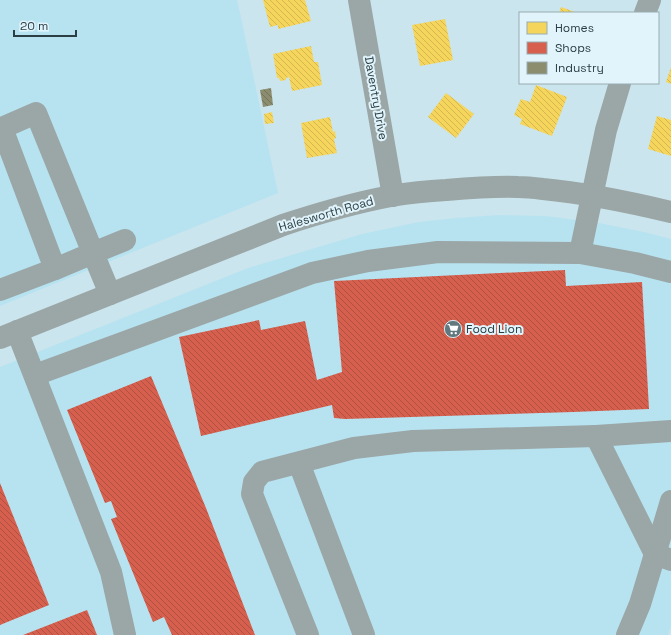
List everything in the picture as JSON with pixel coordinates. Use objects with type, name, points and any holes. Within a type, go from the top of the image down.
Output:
[{"type":"street","name":"Daventry Drive","points":[[359,0],[393,196]]},
{"type":"street","points":[[645,12],[650,0]]},
{"type":"street","points":[[580,253],[606,130],[620,84]]},
{"type":"street","points":[[55,269],[1,128],[36,114],[110,294]]},
{"type":"street","name":"Halesworth Road","points":[[9,334],[283,225],[318,213],[352,204],[393,196],[472,188],[519,187],[558,190],[671,212]]},
{"type":"street","points":[[0,290],[125,240]]},
{"type":"street","points":[[35,375],[312,273],[368,261],[438,252],[580,253],[635,263],[671,272]]},
{"type":"street","points":[[9,334],[35,375],[111,572],[125,635]]},
{"type":"street","points":[[308,635],[252,494],[254,482],[262,472],[354,448],[413,441],[596,436],[671,431]]},
{"type":"street","points":[[596,436],[663,557]]},
{"type":"street","points":[[299,462],[364,635]]},
{"type":"street","points":[[627,635],[663,557],[671,501]]},
{"type":"shaded area","points":[[0,0],[237,0],[278,193],[0,306]]},
{"type":"shaded area","points":[[498,215],[546,216],[599,223],[671,239],[671,626],[668,635],[0,635],[0,367],[248,268],[362,234],[419,222]]},
{"type":"building: Homes","points":[[263,0],[305,0],[311,21],[278,29],[278,25],[270,27]]},
{"type":"building: Homes","points":[[561,7],[575,12],[559,12]]},
{"type":"building: Homes","points":[[445,19],[453,60],[420,66],[412,25]]},
{"type":"building: Homes","points":[[311,46],[314,62],[318,62],[322,85],[292,91],[289,77],[286,78],[286,80],[280,81],[279,78],[277,78],[273,54]]},
{"type":"building: Homes","points":[[671,67],[671,84],[666,82]]},
{"type":"building: Homes","points":[[536,85],[567,97],[552,136],[520,124],[522,119],[514,115],[521,99],[530,102]]},
{"type":"building: Homes","points":[[446,93],[474,114],[456,138],[428,117]]},
{"type":"building: Homes","points":[[272,112],[274,123],[265,124],[264,114]]},
{"type":"building: Homes","points":[[657,116],[671,120],[671,156],[648,149]]},
{"type":"building: Homes","points":[[330,117],[333,132],[335,131],[336,138],[334,139],[337,153],[307,158],[301,123]]},
{"type":"building: Shops","points":[[565,270],[566,286],[642,282],[649,409],[345,419],[334,418],[332,405],[201,436],[179,337],[259,320],[261,330],[305,321],[317,380],[342,372],[334,281]]},
{"type":"building: Shops","points":[[151,376],[206,508],[255,635],[172,635],[164,617],[153,622],[111,519],[117,517],[111,501],[105,503],[67,410]]},
{"type":"building: Shops","points":[[0,483],[49,605],[0,625]]},
{"type":"building: Shops","points":[[87,610],[97,635],[23,635]]},
{"type":"building: Industry","points":[[271,88],[273,105],[263,107],[260,90]]},
{"type":"place","name":"Food Lion","points":[[453,329]]}]
